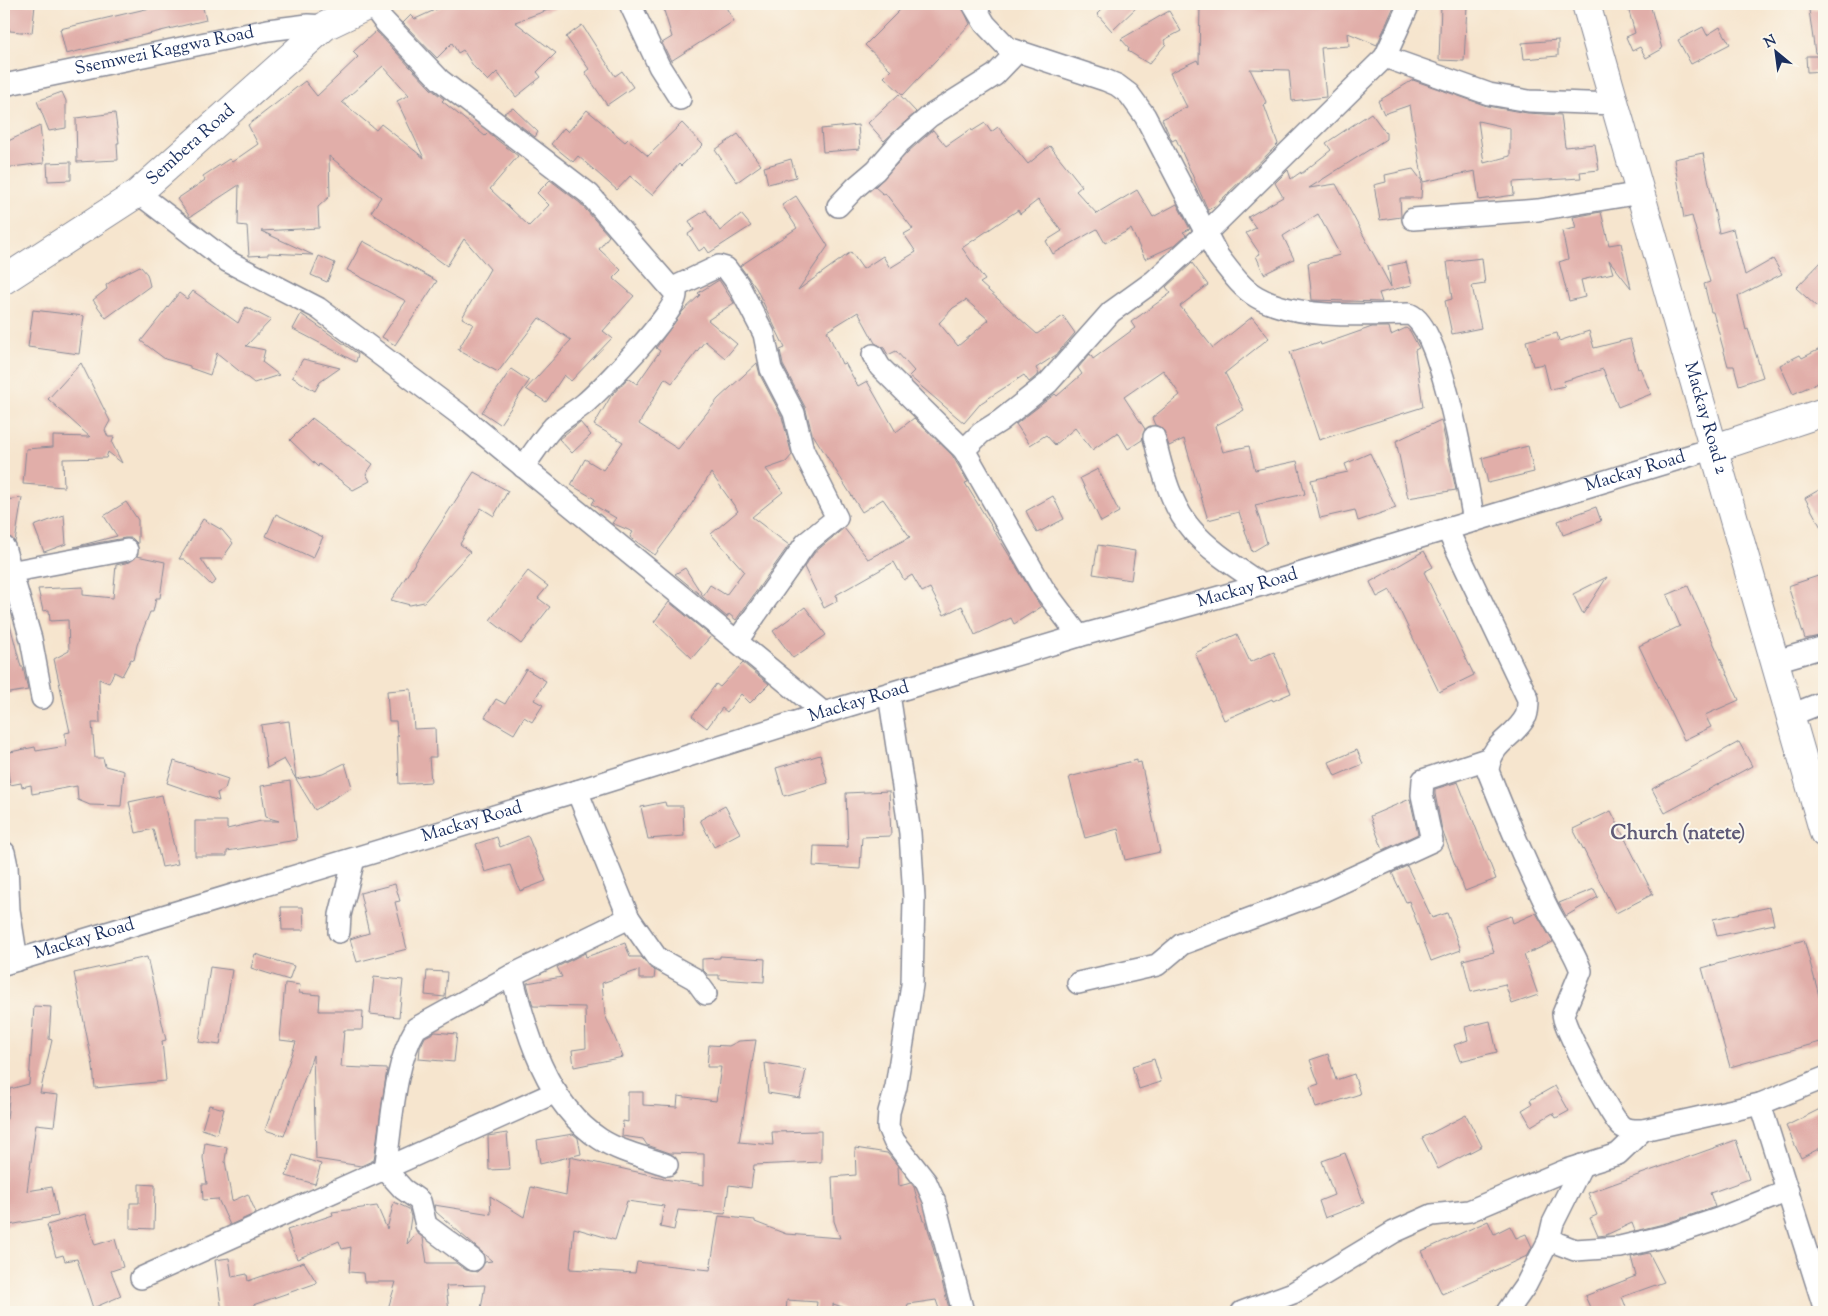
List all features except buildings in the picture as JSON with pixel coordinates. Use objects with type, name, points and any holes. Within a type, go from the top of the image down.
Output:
[{"type":"street","points":[[371,4],[383,20],[440,80],[589,194],[673,288],[677,298],[673,308],[628,361],[583,405],[568,414],[552,428],[523,467]]},
{"type":"street","name":"Sembera Road","points":[[4,280],[138,193],[325,26],[371,4]]},
{"type":"street","points":[[630,4],[660,66],[680,99]]},
{"type":"street","points":[[973,4],[985,24],[998,40],[1017,52],[1117,84],[1129,94],[1145,116],[1180,179],[1206,234],[1232,274],[1257,297],[1308,312],[1408,314],[1415,315],[1420,320],[1436,355],[1451,406],[1462,448],[1474,521]]},
{"type":"street","points":[[964,450],[981,433],[1000,421],[1048,383],[1111,312],[1154,281],[1206,234],[1385,58],[1410,4]]},
{"type":"street","name":"Mackay Road 2","points":[[1586,4],[1824,833]]},
{"type":"street","name":"Ssemwezi Kaggwa Road","points":[[4,85],[268,30],[308,25],[325,26]]},
{"type":"street","points":[[838,206],[856,186],[876,170],[900,142],[930,116],[995,74],[1017,52]]},
{"type":"street","points":[[1385,58],[1489,94],[1529,101],[1615,104]]},
{"type":"street","points":[[138,193],[227,260],[318,308],[459,414],[824,713]]},
{"type":"street","points":[[1413,219],[1538,210],[1641,193]]},
{"type":"street","points":[[673,288],[719,266],[726,268],[738,284],[764,334],[771,369],[794,413],[803,450],[837,518],[806,542],[737,641]]},
{"type":"street","points":[[873,355],[880,367],[964,450],[1043,588],[1079,636]]},
{"type":"street","points":[[1715,448],[1824,412]]},
{"type":"street","points":[[1154,437],[1170,490],[1191,529],[1212,549],[1262,585]]},
{"type":"street","name":"Mackay Road","points":[[10,962],[577,792],[824,713],[1079,636],[1262,585],[1715,448]]},
{"type":"street","points":[[1446,529],[1528,700],[1527,715],[1499,744],[1490,758],[1488,771],[1550,913],[1578,960],[1581,971],[1563,1014],[1565,1024],[1609,1108],[1622,1127],[1633,1131],[1644,1130],[1760,1104],[1824,1078]]},
{"type":"street","points":[[4,547],[8,572],[31,639],[42,698]]},
{"type":"street","points":[[8,572],[127,550]]},
{"type":"street","points":[[1776,661],[1824,647]]},
{"type":"street","points":[[889,694],[910,833],[914,898],[912,985],[896,1087],[888,1112],[888,1127],[894,1141],[926,1182],[934,1200],[963,1312]]},
{"type":"street","points":[[1791,715],[1824,702]]},
{"type":"street","points":[[1078,983],[1157,965],[1182,944],[1321,892],[1432,841],[1422,796],[1423,780],[1490,758]]},
{"type":"street","points":[[577,792],[629,918],[657,958],[695,979],[706,994]]},
{"type":"street","points":[[4,852],[10,962]]},
{"type":"street","points":[[339,932],[340,915],[354,858]]},
{"type":"street","points":[[385,1169],[407,1043],[416,1028],[512,975],[629,918]]},
{"type":"street","points":[[512,975],[533,1048],[556,1092],[575,1117],[599,1139],[623,1150],[668,1165]]},
{"type":"street","points":[[141,1278],[556,1092]]},
{"type":"street","points":[[1760,1104],[1824,1307]]},
{"type":"street","points":[[1242,1312],[1293,1293],[1394,1232],[1432,1215],[1469,1211],[1582,1165],[1618,1154],[1644,1130]]},
{"type":"street","points":[[1507,1312],[1526,1285],[1549,1240],[1553,1223],[1582,1165]]},
{"type":"street","points":[[385,1169],[403,1189],[420,1201],[426,1225],[473,1260]]},
{"type":"street","points":[[1549,1240],[1575,1250],[1620,1247],[1670,1235],[1710,1222],[1788,1191]]},
{"type":"district","name":"Church (natete)","points":[[1678,834]]}]
